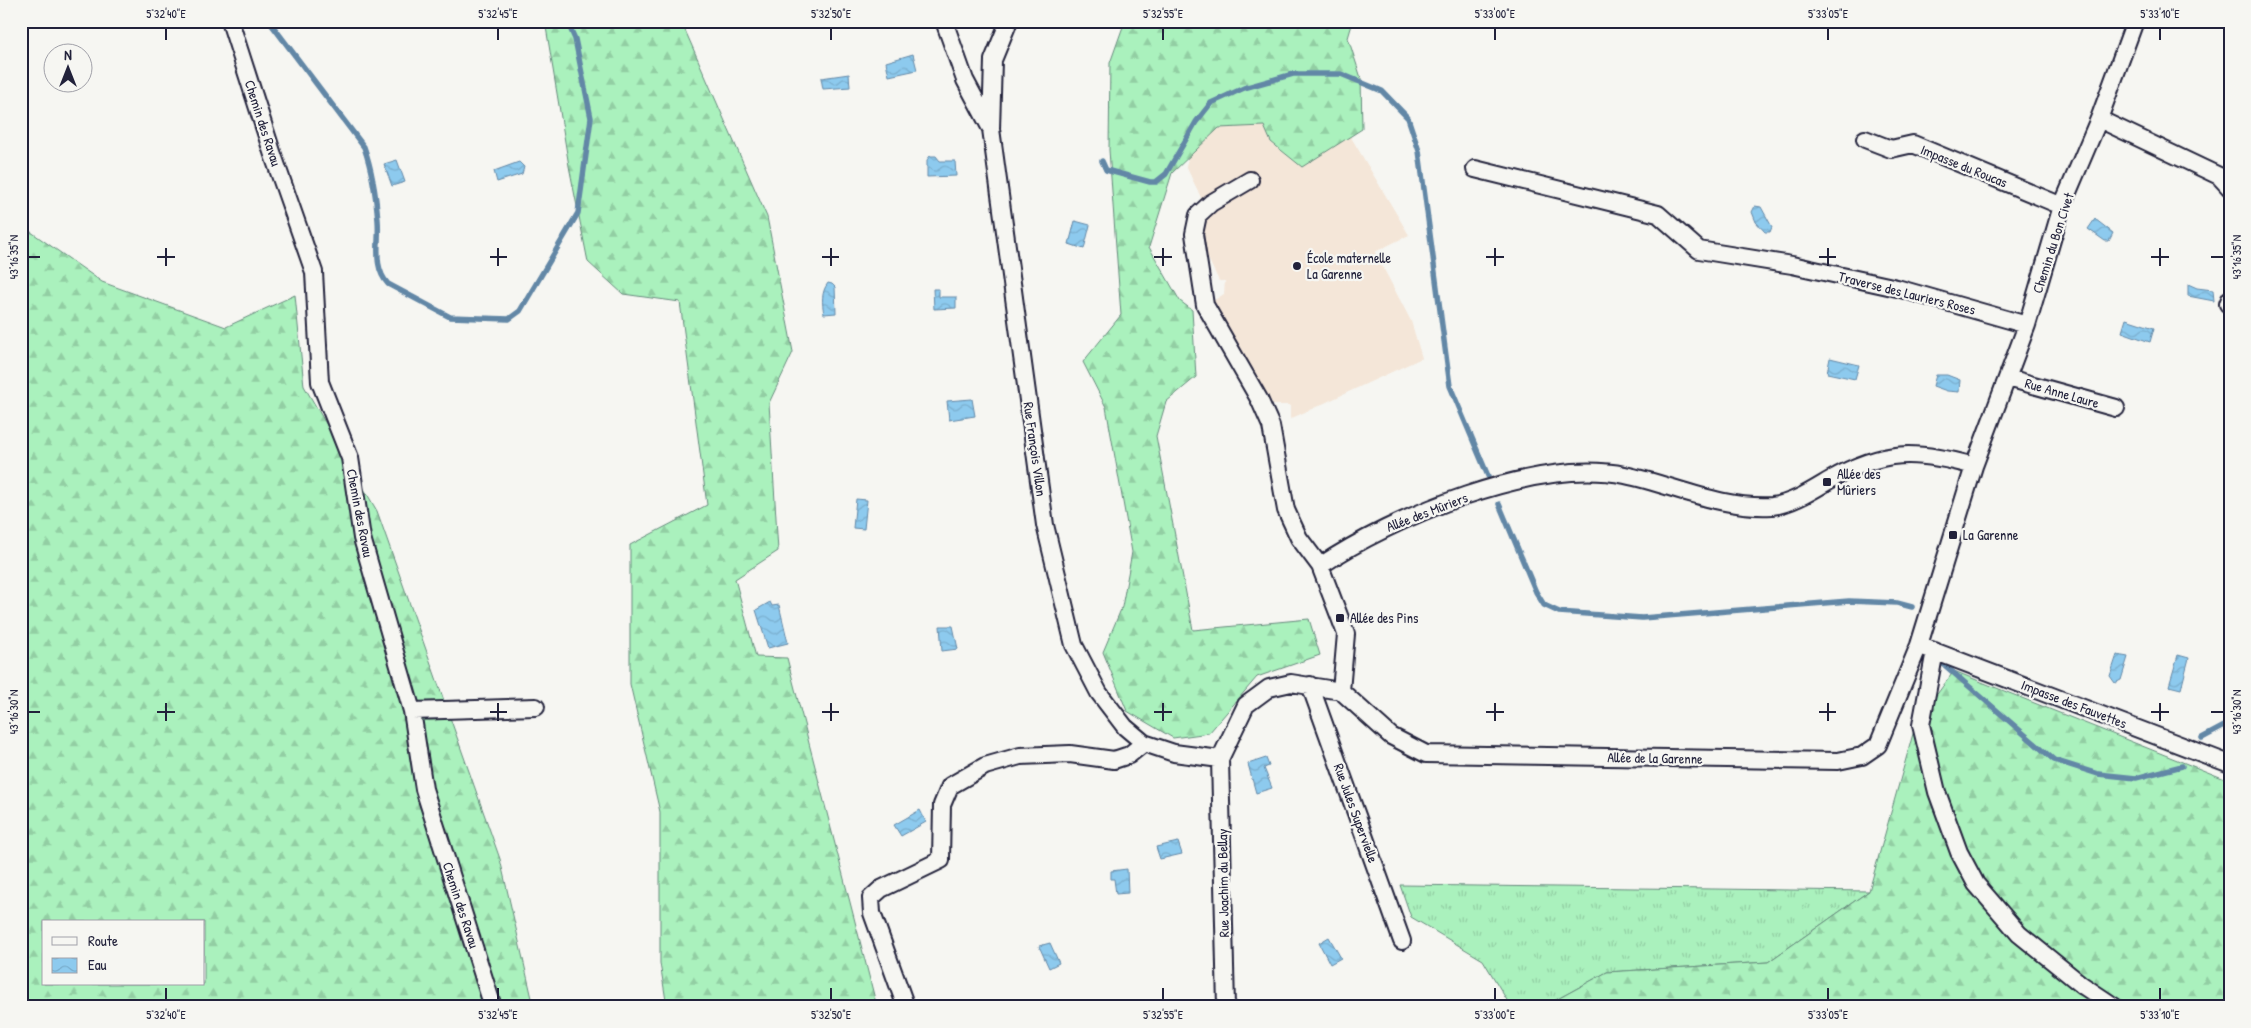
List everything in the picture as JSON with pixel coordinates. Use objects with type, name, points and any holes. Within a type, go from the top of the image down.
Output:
[{"type":"street","name":"Chemin des Ravau","points":[[230,21],[314,272],[320,382],[350,458],[362,538],[412,711],[424,789],[493,1007]]},
{"type":"street","name":"Rue François Villon","points":[[944,21],[965,80],[991,129]]},
{"type":"street","name":"Rue François Villon","points":[[1009,21],[993,60],[991,129],[1045,525],[1074,645],[1099,694],[1125,727],[1144,743]]},
{"type":"street","name":"Chemin du Bon Civet","points":[[1974,466],[2027,325],[2062,206],[2099,119],[2135,21]]},
{"type":"street","points":[[2099,119],[2219,176],[2230,188]]},
{"type":"street","name":"Impasse du Roucas","points":[[1865,140],[1891,149],[1913,144],[2062,206]]},
{"type":"street","name":"Traverse des Lauriers Roses","points":[[1475,169],[1658,214],[1699,250],[1792,265],[1897,288],[2027,325]]},
{"type":"street","points":[[906,1007],[872,913],[871,898],[881,889],[941,860],[942,805],[950,786],[985,766],[1020,756],[1070,754],[1114,760],[1129,755],[1144,743],[1174,753],[1220,759],[1246,705],[1269,688],[1291,683],[1341,691],[1346,634],[1320,566],[1299,538],[1286,510],[1271,426],[1259,399],[1205,304],[1194,234],[1198,215],[1211,203],[1250,180]]},
{"type":"street","name":"Rue Anne Laure","points":[[2008,378],[2116,408]]},
{"type":"street","name":"Allée des Mûriers","points":[[1320,566],[1353,544],[1396,522],[1460,499],[1532,477],[1578,472],[1623,475],[1730,503],[1774,506],[1803,496],[1848,470],[1876,458],[1902,454],[1951,460],[1974,466]]},
{"type":"street","points":[[1919,645],[1974,466]]},
{"type":"street","name":"Impasse des Fauvettes","points":[[1919,645],[2230,764]]},
{"type":"street","name":"Allée de la Garenne","points":[[1341,691],[1391,736],[1426,754],[1838,761],[1862,756],[1878,745],[1919,645]]},
{"type":"street","points":[[1935,651],[1921,725],[1937,792],[1963,860],[1976,884],[2019,934],[2082,985],[2116,1007]]},
{"type":"street","name":"Rue Jules Supervielle","points":[[1310,685],[1402,941]]},
{"type":"street","points":[[412,711],[536,707]]},
{"type":"street","name":"Rue Joachim du Bellay","points":[[1220,759],[1226,1007]]},
{"type":"shaded area","name":"École maternelle La Garenne","points":[[1320,85],[1409,235],[1375,252],[1411,321],[1422,358],[1290,419],[1290,405],[1273,405],[1213,301],[1224,294],[1225,281],[1219,281],[1202,246],[1191,250],[1186,239],[1186,226],[1193,211],[1203,202],[1186,166],[1196,128]]},
{"type":"green space","points":[[545,21],[681,21],[767,217],[793,352],[769,403],[778,551],[735,579],[756,657],[787,658],[877,1007],[667,1007],[660,963],[660,812],[630,684],[630,545],[707,505],[680,302],[623,294],[588,262],[569,166]]},
{"type":"green space","points":[[1125,21],[1353,21],[1348,38],[1361,78],[1362,129],[1302,167],[1271,142],[1264,126],[1219,128],[1172,173],[1149,247],[1180,301],[1192,310],[1196,377],[1166,402],[1156,436],[1193,630],[1309,619],[1320,655],[1257,677],[1209,733],[1173,738],[1127,711],[1103,652],[1122,607],[1132,552],[1106,407],[1083,362],[1121,315],[1109,150],[1110,63]]},
{"type":"green space","points":[[21,219],[24,227],[102,282],[226,327],[295,295],[304,386],[377,511],[500,859],[534,1007],[21,1007]]},
{"type":"green space","points":[[1954,671],[2230,781],[2230,1007],[1543,1007],[1607,972],[1768,962],[1869,891],[1916,723]]},
{"type":"green space","points":[[1400,885],[1869,891],[1768,962],[1607,972],[1543,1007],[1511,1007],[1483,960],[1411,917]]},
{"type":"water","points":[[913,54],[917,70],[889,76],[886,62]]},
{"type":"water","points":[[849,74],[850,87],[823,89],[821,78]]},
{"type":"water","points":[[930,156],[936,156],[940,161],[955,161],[956,176],[927,177],[927,160]]},
{"type":"water","points":[[397,160],[405,182],[392,186],[384,164]]},
{"type":"water","points":[[519,162],[524,167],[522,174],[497,182],[494,171]]},
{"type":"water","points":[[1755,206],[1761,207],[1772,227],[1770,232],[1765,232],[1756,222],[1752,212]]},
{"type":"water","points":[[2095,219],[2113,233],[2109,241],[2105,241],[2088,229]]},
{"type":"water","points":[[1075,221],[1090,225],[1084,249],[1069,244]]},
{"type":"water","points":[[828,283],[835,287],[836,313],[824,314],[824,290]]},
{"type":"water","points":[[2188,284],[2197,288],[2213,290],[2214,301],[2188,296]]},
{"type":"water","points":[[933,289],[939,289],[939,297],[956,297],[956,308],[934,309]]},
{"type":"water","points":[[2126,319],[2154,328],[2150,342],[2122,332]]},
{"type":"water","points":[[1830,358],[1859,365],[1855,379],[1827,373]]},
{"type":"water","points":[[1936,375],[1947,375],[1960,380],[1959,392],[1947,391],[1933,386]]},
{"type":"water","points":[[972,399],[975,416],[949,420],[947,401]]},
{"type":"water","points":[[856,499],[867,500],[864,529],[853,528]]},
{"type":"water","points":[[770,602],[772,606],[779,605],[788,643],[768,648],[756,610]]},
{"type":"water","points":[[940,626],[953,626],[958,649],[942,651]]},
{"type":"water","points":[[2117,655],[2128,657],[2121,680],[2115,683],[2110,676]]},
{"type":"water","points":[[2178,655],[2189,658],[2181,689],[2169,686]]},
{"type":"water","points":[[1266,758],[1269,766],[1264,768],[1272,788],[1256,793],[1248,764]]},
{"type":"water","points":[[920,810],[926,822],[901,836],[894,825]]},
{"type":"water","points":[[1178,842],[1182,854],[1160,859],[1156,847]]},
{"type":"water","points":[[1127,869],[1128,893],[1116,894],[1114,879],[1111,879],[1111,871]]},
{"type":"water","points":[[1329,937],[1341,958],[1330,964],[1319,943]]},
{"type":"water","points":[[1050,943],[1059,963],[1049,968],[1039,946]]},
{"type":"waterway","points":[[269,21],[364,147],[376,202],[378,262],[383,277],[388,284],[450,317],[509,319],[520,311],[578,213],[591,118],[575,39],[567,21]]},
{"type":"waterway","points":[[1102,161],[1106,170],[1156,182],[1166,174],[1196,122],[1211,103],[1244,88],[1293,74],[1341,74],[1382,91],[1408,118],[1419,151],[1450,386],[1488,476]]},
{"type":"waterway","points":[[1499,504],[1536,592],[1544,605],[1559,612],[1642,618],[1849,601],[1897,603],[1912,607]]},
{"type":"waterway","points":[[1941,662],[2054,760],[2098,774],[2136,778],[2182,766]]},
{"type":"waterway","points":[[2202,738],[2230,723]]},
{"type":"place","name":"École maternelle La Garenne","points":[[1297,266]]},
{"type":"place","name":"Allée des Mûriers","points":[[1827,482]]},
{"type":"place","name":"La Garenne","points":[[1953,535]]},
{"type":"place","name":"Allée des Pins","points":[[1340,618]]}]
